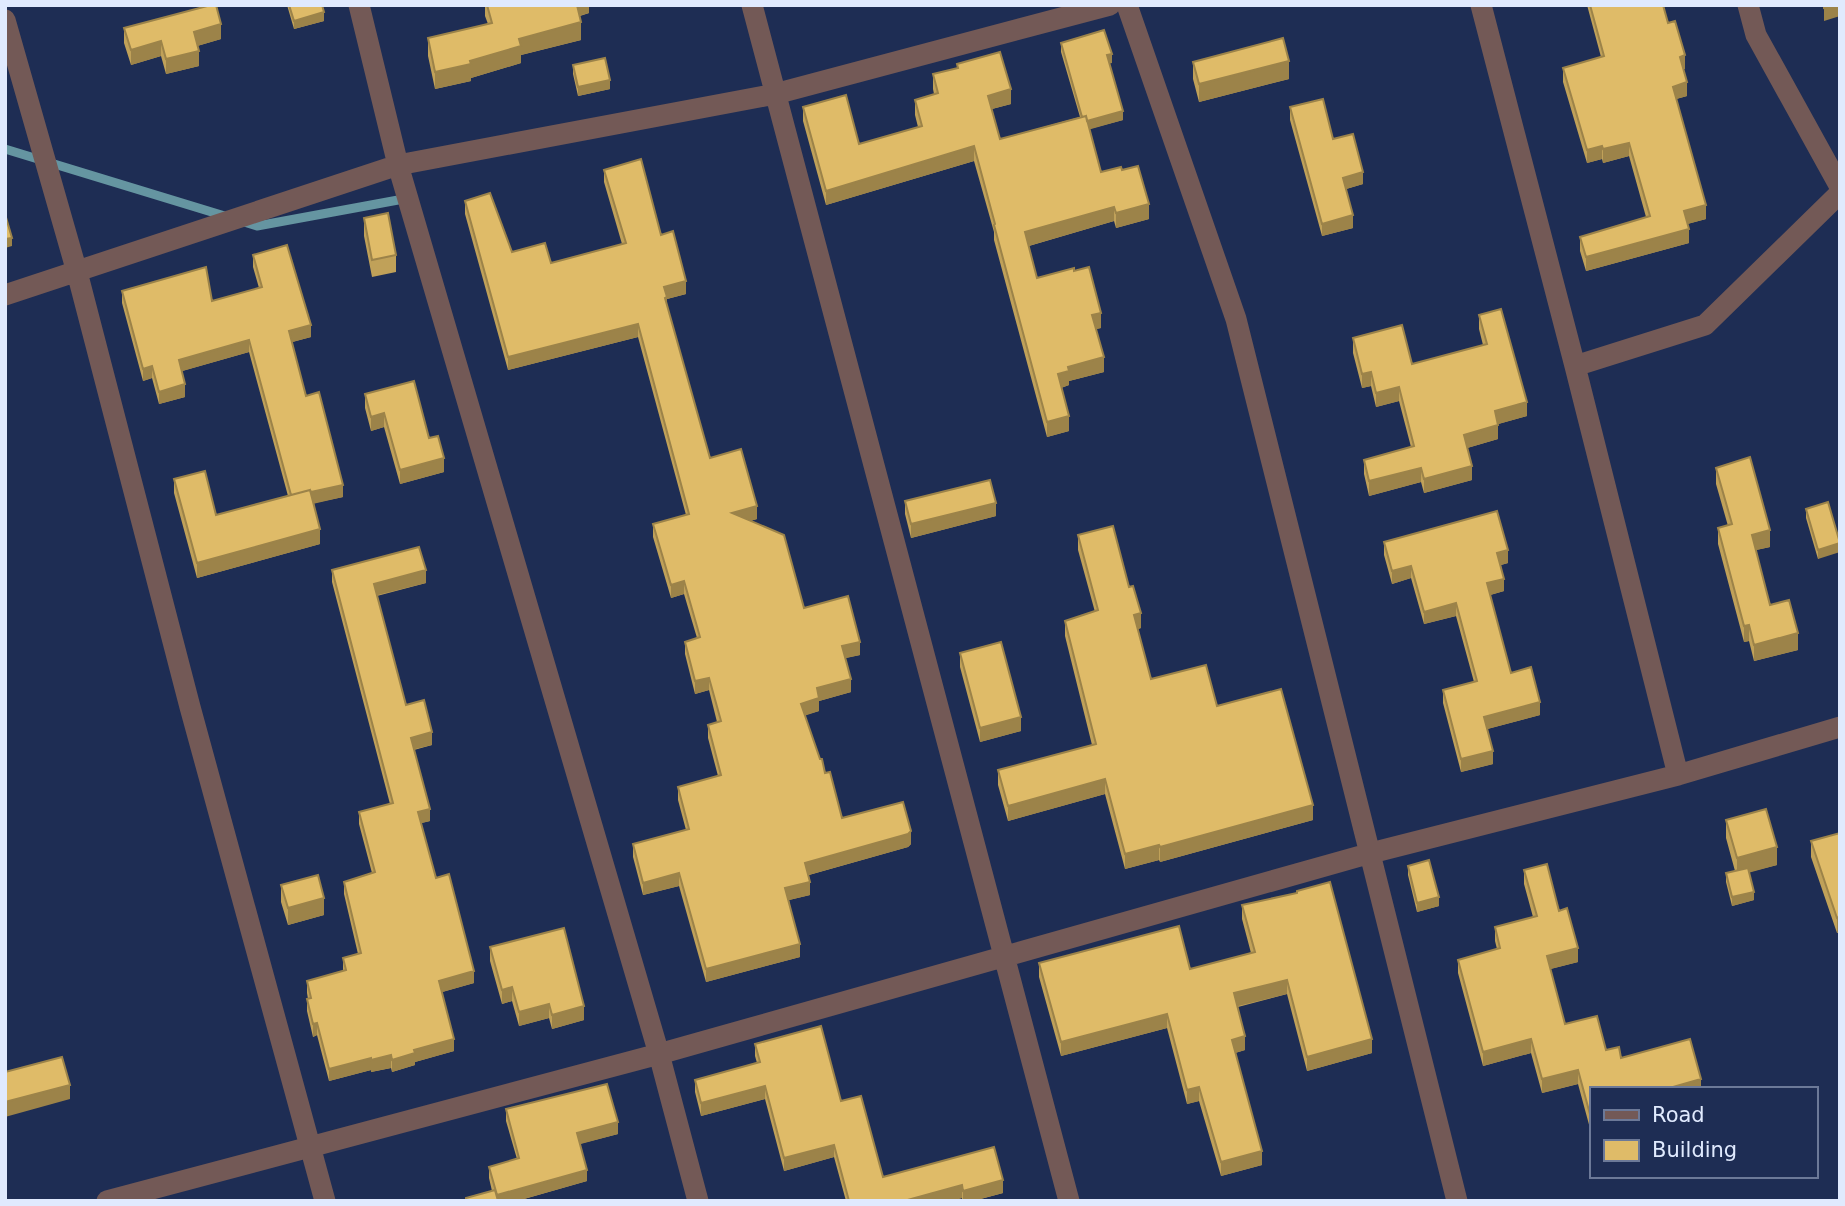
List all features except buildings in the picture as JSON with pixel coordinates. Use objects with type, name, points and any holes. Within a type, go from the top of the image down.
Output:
[{"type":"street","points":[[359,5],[398,165],[659,1054],[698,1201]]},
{"type":"street","points":[[752,5],[1069,1201]]},
{"type":"street","points":[[5,295],[398,165],[775,94],[1110,5]]},
{"type":"street","points":[[1126,5],[1236,319],[1457,1201]]},
{"type":"street","points":[[1481,5],[1678,775]]},
{"type":"street","points":[[1748,5],[1756,35],[1840,187]]},
{"type":"street","points":[[5,20],[78,272],[190,707],[325,1201]]},
{"type":"street","points":[[1575,366],[1705,325],[1840,193]]},
{"type":"street","points":[[107,1201],[659,1054],[1371,852],[1678,775],[1840,727]]},
{"type":"waterway","points":[[5,149],[228,217]]},
{"type":"waterway","points":[[241,221],[257,226],[409,198]]}]
